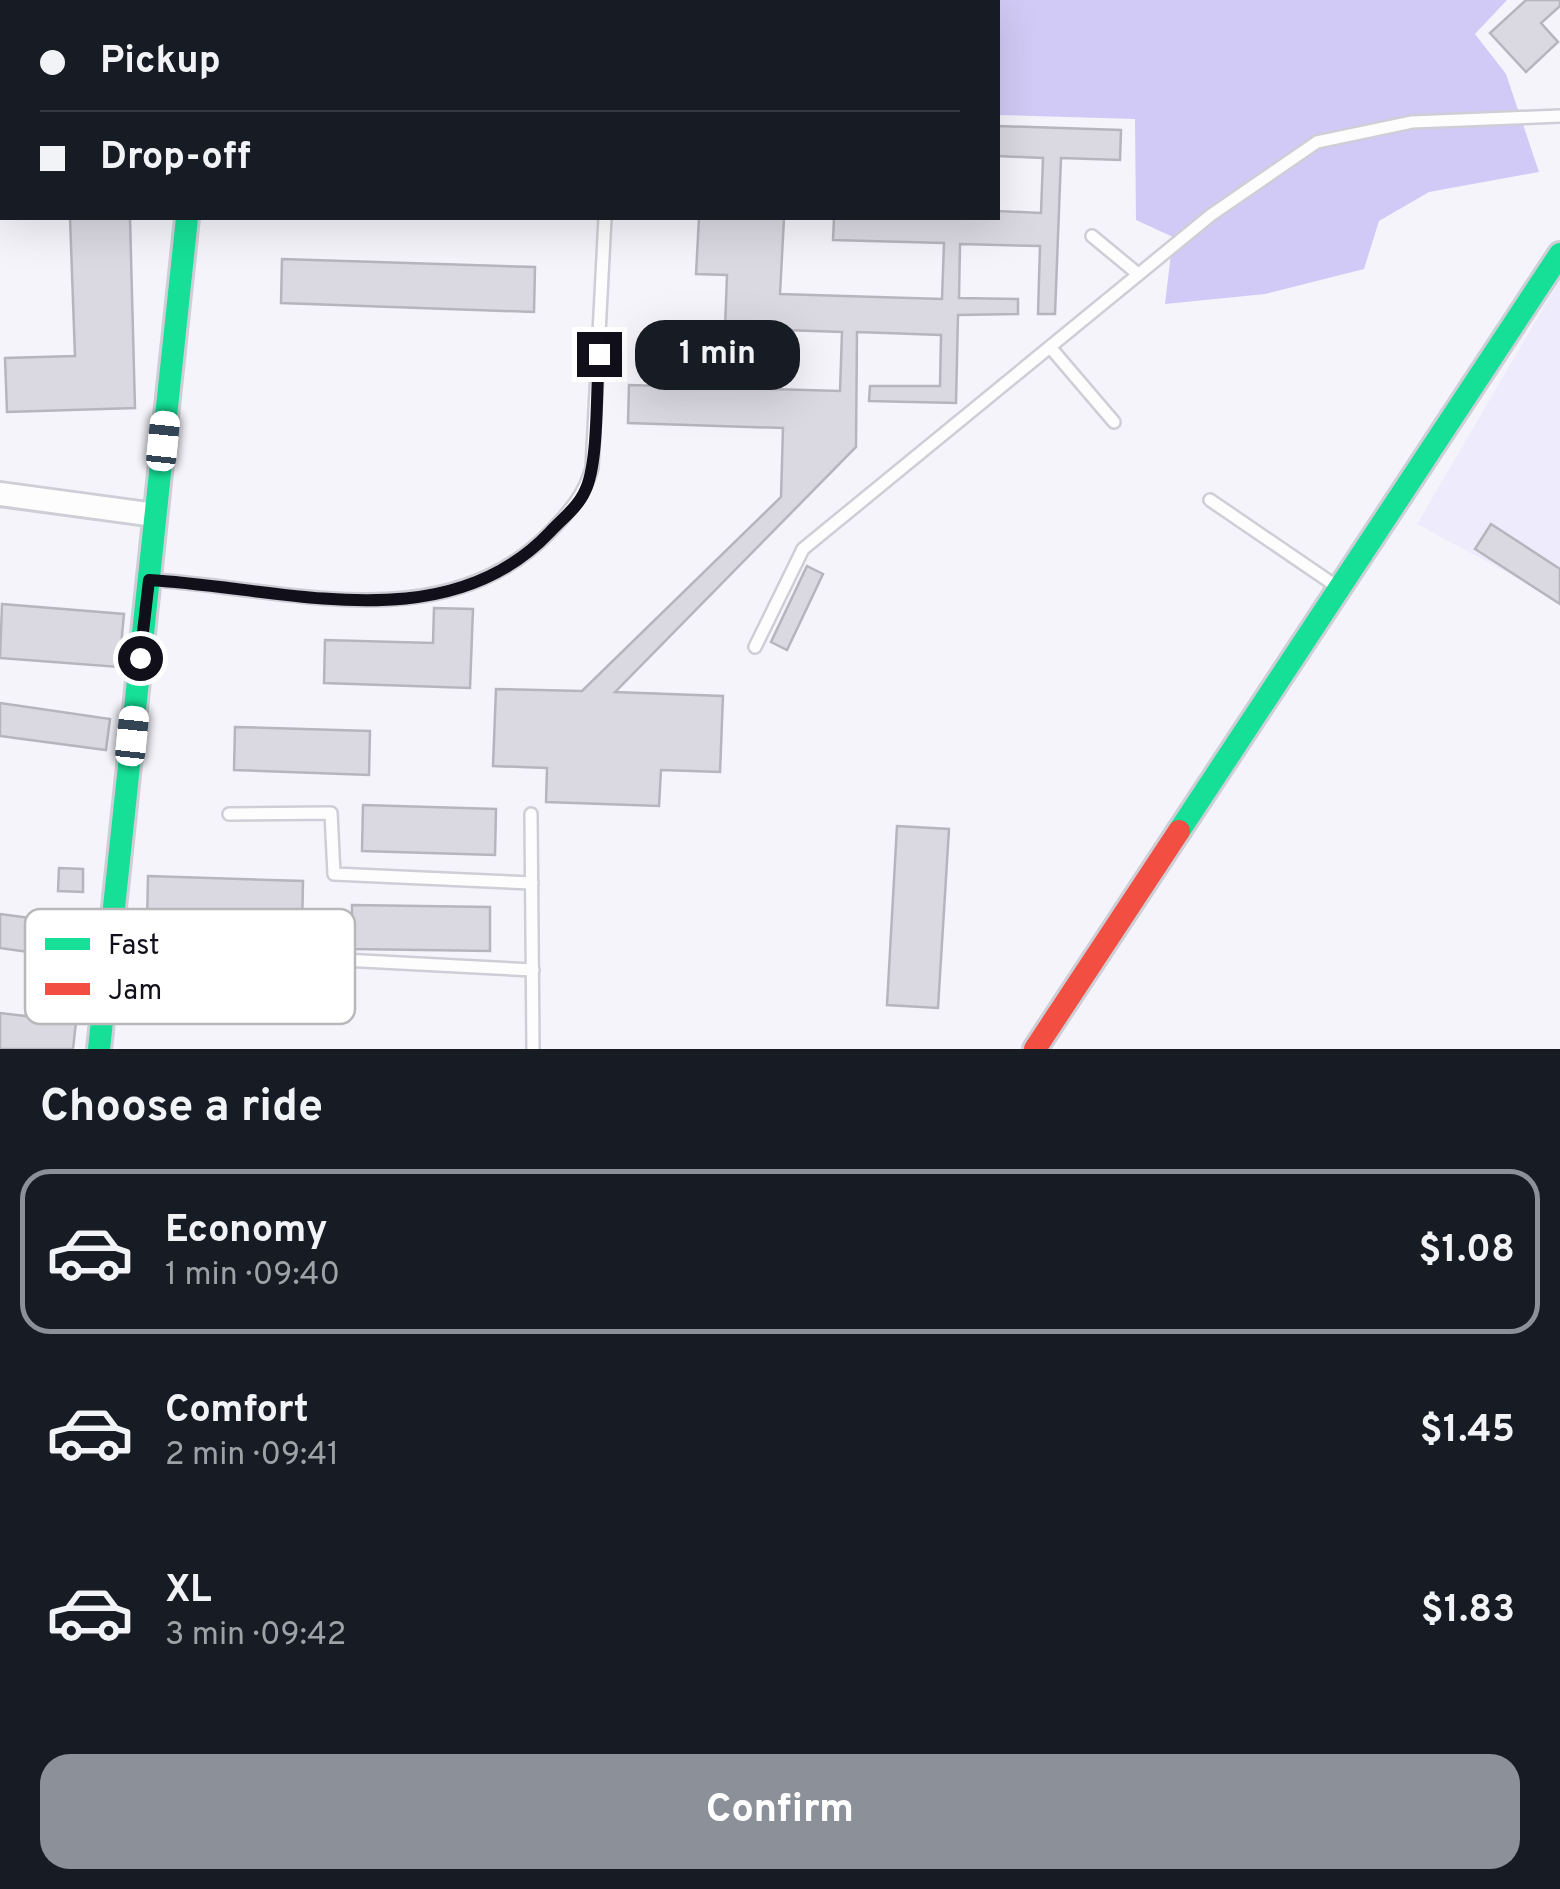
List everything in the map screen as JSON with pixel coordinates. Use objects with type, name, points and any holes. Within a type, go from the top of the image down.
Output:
[{"type":"street","points":[[114,909],[187,220]]},
{"type":"street","points":[[1035,1049],[1560,254]]},
{"type":"street","points":[[0,494],[156,515]]},
{"type":"street","points":[[99,1049],[102,1024]]},
{"type":"lane","points":[[755,647],[803,549],[1211,214],[1318,142],[1412,122],[1560,116]]},
{"type":"lane","points":[[149,580],[216,584],[360,603],[390,602],[486,578],[538,545],[585,492],[592,468],[605,220]]},
{"type":"lane","points":[[1092,236],[1138,274]]},
{"type":"lane","points":[[1050,346],[1114,422]]},
{"type":"lane","points":[[1210,500],[1340,588]]},
{"type":"lane","points":[[229,814],[332,813],[334,874],[532,883]]},
{"type":"lane","points":[[531,814],[534,1049]]},
{"type":"lane","points":[[355,961],[533,970]]},
{"type":"shaded area","points":[[1000,0],[1507,0],[1475,34],[1506,74],[1539,172],[1429,192],[1379,221],[1364,269],[1265,294],[1165,304],[1173,237],[1136,220],[1135,119],[1000,115]]},
{"type":"shaded area","points":[[1560,279],[1560,601],[1417,524]]},
{"type":"building","points":[[1526,0],[1560,0],[1560,6],[1541,23],[1558,42],[1526,72],[1490,33]]},
{"type":"building","points":[[1000,126],[1121,130],[1120,160],[1061,158],[1055,314],[1038,314],[1040,246],[960,244],[959,298],[1018,299],[1018,314],[958,315],[956,403],[869,401],[870,386],[940,386],[941,335],[857,332],[856,447],[615,692],[723,696],[720,772],[661,770],[659,806],[546,802],[547,768],[493,766],[496,689],[582,691],[781,497],[783,428],[628,423],[629,385],[840,391],[842,332],[725,328],[727,275],[696,274],[699,220],[784,220],[780,294],[942,299],[944,243],[833,240],[834,220],[1000,220],[1000,211],[1041,213],[1043,158],[1000,156]]},
{"type":"building","points":[[70,220],[130,220],[135,408],[7,412],[5,358],[75,356]]},
{"type":"building","points":[[282,259],[535,267],[534,312],[281,303]]},
{"type":"building","points":[[1491,524],[1560,569],[1560,604],[1475,549]]},
{"type":"building","points":[[807,566],[823,574],[787,650],[771,642]]},
{"type":"building","points":[[2,604],[124,614],[119,667],[0,658]]},
{"type":"building","points":[[434,608],[473,609],[470,688],[324,683],[325,640],[433,643]]},
{"type":"building","points":[[0,703],[110,719],[106,750],[0,736]]},
{"type":"building","points":[[235,727],[370,731],[369,775],[234,770]]},
{"type":"building","points":[[363,805],[496,809],[495,855],[362,851]]},
{"type":"building","points":[[897,826],[949,829],[938,1008],[887,1005]]},
{"type":"building","points":[[59,868],[83,869],[83,892],[58,891]]},
{"type":"building","points":[[148,876],[303,881],[302,909],[147,909]]},
{"type":"building","points":[[352,905],[490,907],[490,951],[355,949]]},
{"type":"building","points":[[0,914],[25,917],[25,952],[0,948]]},
{"type":"building","points":[[0,1013],[25,1016],[25,1024],[76,1024],[73,1049],[0,1049]]},
{"type":"traffic: fast","points":[[114,909],[187,220]]},
{"type":"traffic: fast","points":[[1179,831],[1560,254]]},
{"type":"traffic: fast","points":[[99,1049],[102,1024]]},
{"type":"traffic: jam","points":[[1035,1049],[1179,831]]},
{"type":"route","points":[[140,658],[149,580],[216,584],[360,603],[390,602],[486,578],[508,566],[538,545],[585,492],[592,468],[599,354]]}]
